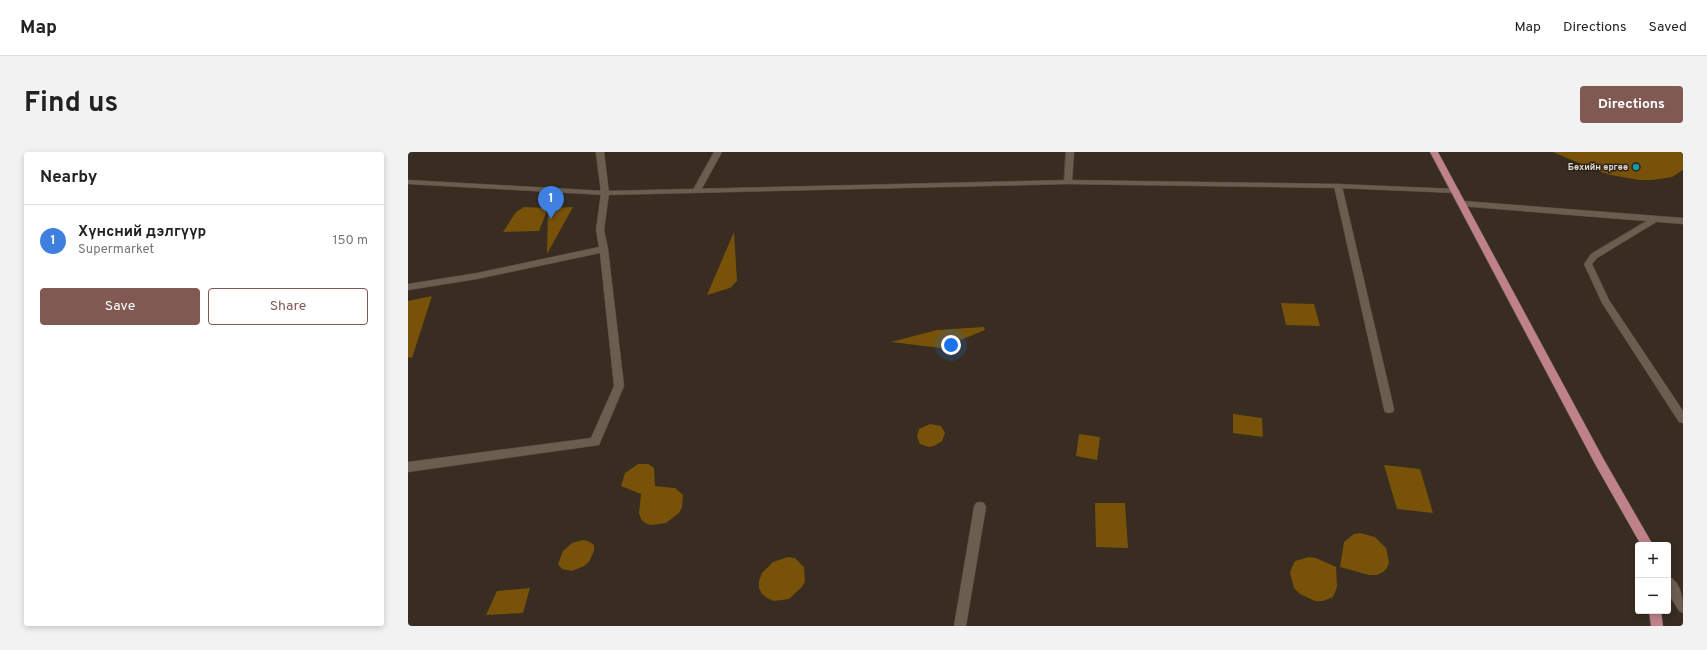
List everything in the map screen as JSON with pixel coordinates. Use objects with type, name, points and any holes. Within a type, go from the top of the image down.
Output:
[{"type":"main road","points":[[1434,152],[1599,461],[1644,542]]},
{"type":"main road","points":[[1655,614],[1656,626]]},
{"type":"street","points":[[408,467],[595,442],[619,386],[604,249],[600,230],[605,193],[600,152]]},
{"type":"street","points":[[697,190],[718,152]]},
{"type":"street","points":[[1068,182],[1070,152]]},
{"type":"street","points":[[408,182],[605,193],[1068,182],[1338,186],[1456,191]]},
{"type":"street","points":[[1338,186],[1389,409]]},
{"type":"street","points":[[1463,204],[1683,221]]},
{"type":"street","points":[[1656,219],[1594,256],[1588,264],[1605,301],[1683,419]]},
{"type":"street","points":[[408,287],[477,276],[604,249]]},
{"type":"street","points":[[960,626],[980,507]]},
{"type":"street","points":[[1671,587],[1683,608]]},
{"type":"building","name":"Бөхийн өргөө","points":[[1553,152],[1683,152],[1683,170],[1672,177],[1639,180],[1611,175],[1595,170]]},
{"type":"building","points":[[524,207],[548,208],[539,231],[503,232],[516,212]]},
{"type":"building","points":[[573,207],[547,254],[548,208]]},
{"type":"building","points":[[734,232],[737,281],[730,288],[707,295]]},
{"type":"building","points":[[432,296],[412,358],[408,357],[408,301]]},
{"type":"building","points":[[1281,303],[1314,304],[1320,326],[1286,325]]},
{"type":"building","points":[[984,327],[985,330],[941,348],[891,342],[937,330]]},
{"type":"building","points":[[1233,414],[1262,418],[1263,437],[1233,433]]},
{"type":"building","points":[[930,424],[941,426],[945,433],[942,441],[929,447],[920,444],[917,437],[919,429]]},
{"type":"building","points":[[1079,434],[1100,437],[1097,460],[1076,456]]},
{"type":"building","points":[[638,464],[648,464],[654,468],[655,486],[675,488],[683,495],[682,507],[679,513],[666,523],[651,525],[645,523],[641,519],[639,513],[641,494],[621,486],[625,473]]},
{"type":"building","points":[[1384,465],[1420,469],[1433,513],[1397,509]]},
{"type":"building","points":[[1095,503],[1125,503],[1128,548],[1096,547]]},
{"type":"building","points":[[1360,533],[1375,537],[1386,548],[1389,562],[1387,568],[1377,575],[1369,575],[1340,567],[1344,542],[1354,534]]},
{"type":"building","points":[[583,540],[594,545],[594,551],[589,562],[572,571],[562,569],[558,564],[563,551],[572,543]]},
{"type":"building","points":[[788,557],[795,558],[804,567],[805,581],[802,587],[789,599],[774,601],[762,594],[759,588],[759,581],[762,573],[773,562]]},
{"type":"building","points":[[1309,557],[1316,558],[1336,567],[1337,587],[1333,597],[1323,601],[1315,601],[1300,594],[1294,588],[1290,573],[1292,567],[1295,561]]},
{"type":"building","points":[[530,588],[523,613],[486,615],[497,591]]},
{"type":"place","name":"Бөхийн өргөө","points":[[1636,167]]},
{"type":"place","name":"Хүнсний дэлгүүр","points":[[551,219]]}]
